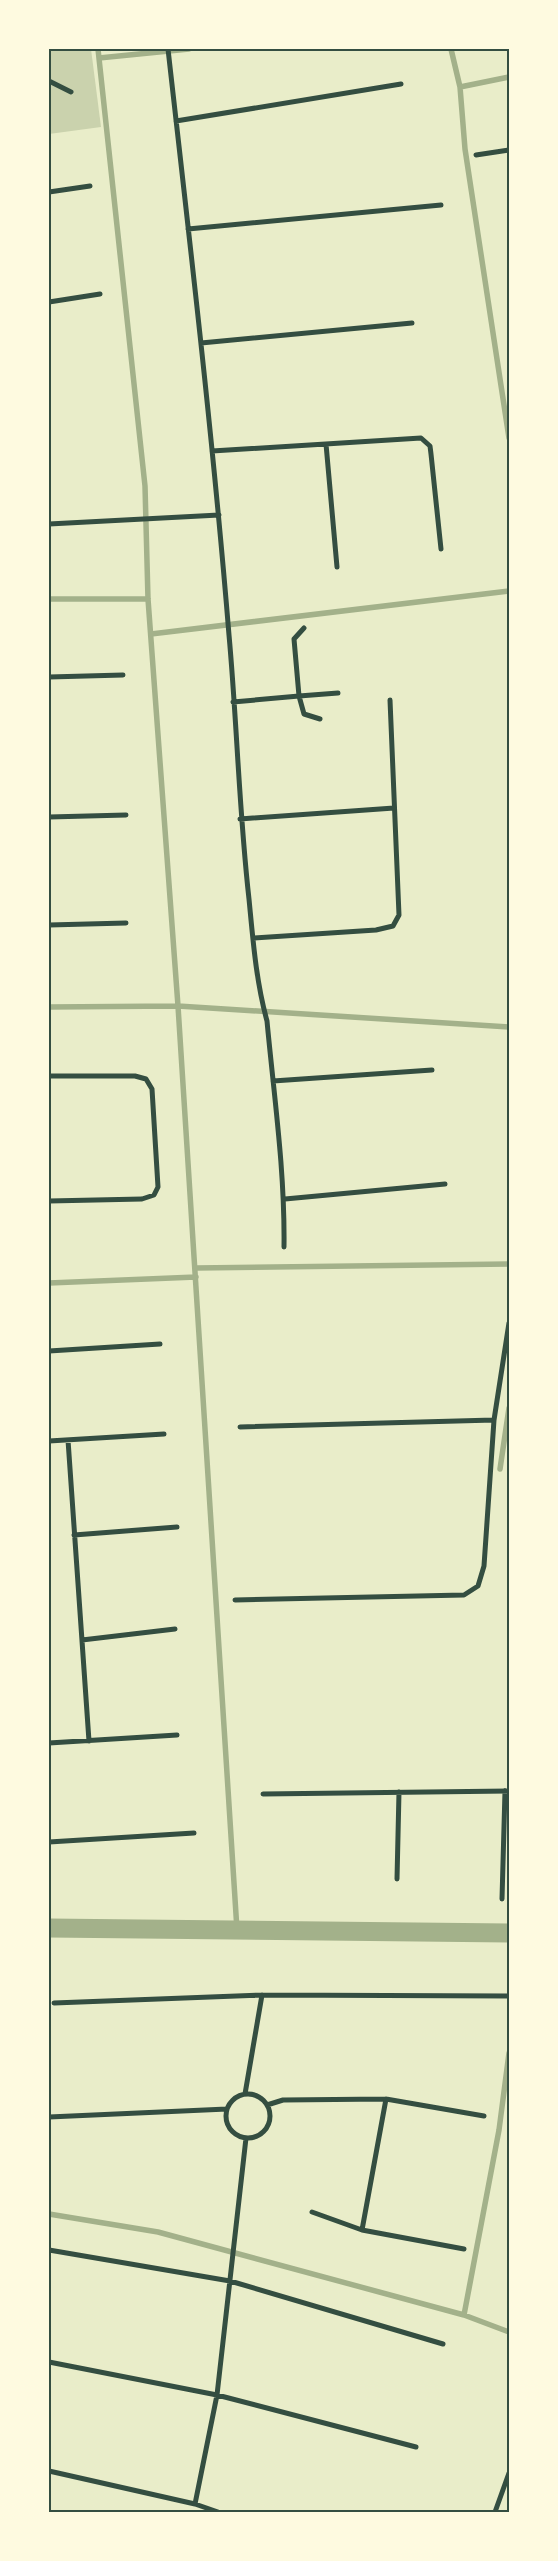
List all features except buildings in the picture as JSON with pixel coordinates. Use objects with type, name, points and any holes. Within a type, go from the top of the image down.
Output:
[{"type":"street","points":[[168,49],[219,515],[229,637],[240,819],[261,1000],[267,1020],[285,1199],[284,1247]]},
{"type":"street","points":[[49,81],[71,92]]},
{"type":"street","points":[[176,121],[401,84]]},
{"type":"street","points":[[476,155],[509,150]]},
{"type":"street","points":[[49,192],[90,186]]},
{"type":"street","points":[[188,229],[441,205]]},
{"type":"street","points":[[49,302],[100,294]]},
{"type":"street","points":[[201,343],[412,323]]},
{"type":"street","points":[[212,452],[411,437],[426,440],[431,454],[440,550]]},
{"type":"street","points":[[326,444],[337,567]]},
{"type":"street","points":[[49,524],[219,515]]},
{"type":"street","points":[[304,628],[294,638],[299,696],[304,714],[320,719]]},
{"type":"street","points":[[49,677],[122,675]]},
{"type":"street","points":[[233,702],[338,693]]},
{"type":"street","points":[[253,938],[376,930],[393,926],[399,916],[390,700]]},
{"type":"street","points":[[240,819],[394,808]]},
{"type":"street","points":[[49,817],[126,815]]},
{"type":"street","points":[[49,926],[126,923]]},
{"type":"street","points":[[273,1081],[432,1070]]},
{"type":"street","points":[[49,1076],[135,1076],[146,1079],[152,1089],[158,1187],[154,1195],[142,1199],[49,1201]]},
{"type":"street","points":[[285,1199],[446,1184]]},
{"type":"street","points":[[235,1600],[464,1596],[478,1586],[484,1566],[494,1420],[509,1323]]},
{"type":"street","points":[[49,1351],[160,1344]]},
{"type":"street","points":[[240,1426],[494,1420]]},
{"type":"street","points":[[49,1441],[164,1434]]},
{"type":"street","points":[[68,1440],[89,1741]]},
{"type":"street","points":[[74,1535],[177,1526]]},
{"type":"street","points":[[82,1640],[175,1629]]},
{"type":"street","points":[[49,1743],[177,1735]]},
{"type":"street","points":[[264,1794],[507,1791],[502,1899]]},
{"type":"street","points":[[396,1879],[399,1792]]},
{"type":"street","points":[[49,1842],[194,1833]]},
{"type":"street","points":[[245,2094],[262,1995]]},
{"type":"street","points":[[54,2003],[262,1995],[509,1996]]},
{"type":"street","points":[[245,2094],[262,2098],[268,2105],[270,2114],[269,2124],[264,2132],[255,2137],[246,2138],[236,2135],[229,2128],[226,2119],[227,2109],[237,2096],[245,2094]]},
{"type":"street","points":[[268,2105],[282,2100],[386,2098],[484,2116]]},
{"type":"street","points":[[362,2230],[386,2098]]},
{"type":"street","points":[[49,2117],[227,2109]]},
{"type":"street","points":[[195,2504],[217,2395],[246,2138]]},
{"type":"street","points":[[312,2212],[362,2230],[464,2249]]},
{"type":"street","points":[[49,2250],[230,2281],[443,2344]]},
{"type":"street","points":[[49,2362],[217,2395],[416,2447]]},
{"type":"street","points":[[49,2471],[195,2504],[218,2512]]},
{"type":"street","points":[[495,2512],[509,2473]]},
{"type":"green space","points":[[49,49],[91,49],[101,127],[49,134]]},
{"type":"waterway","points":[[98,49],[145,486],[148,599],[178,1006],[237,1930]]},
{"type":"waterway","points":[[99,58],[189,49]]},
{"type":"waterway","points":[[451,49],[460,87],[465,149],[509,438]]},
{"type":"waterway","points":[[460,87],[509,77]]},
{"type":"waterway","points":[[151,634],[509,591]]},
{"type":"waterway","points":[[49,599],[148,599]]},
{"type":"waterway","points":[[49,1007],[178,1006],[509,1027]]},
{"type":"waterway","points":[[196,1268],[509,1264]]},
{"type":"waterway","points":[[49,1283],[196,1277]]},
{"type":"waterway","points":[[500,1469],[509,1408]]},
{"type":"waterway","points":[[49,1928],[509,1933]]},
{"type":"waterway","points":[[464,2315],[499,2130],[509,2053]]},
{"type":"waterway","points":[[49,2214],[158,2232],[464,2315],[509,2332]]}]
